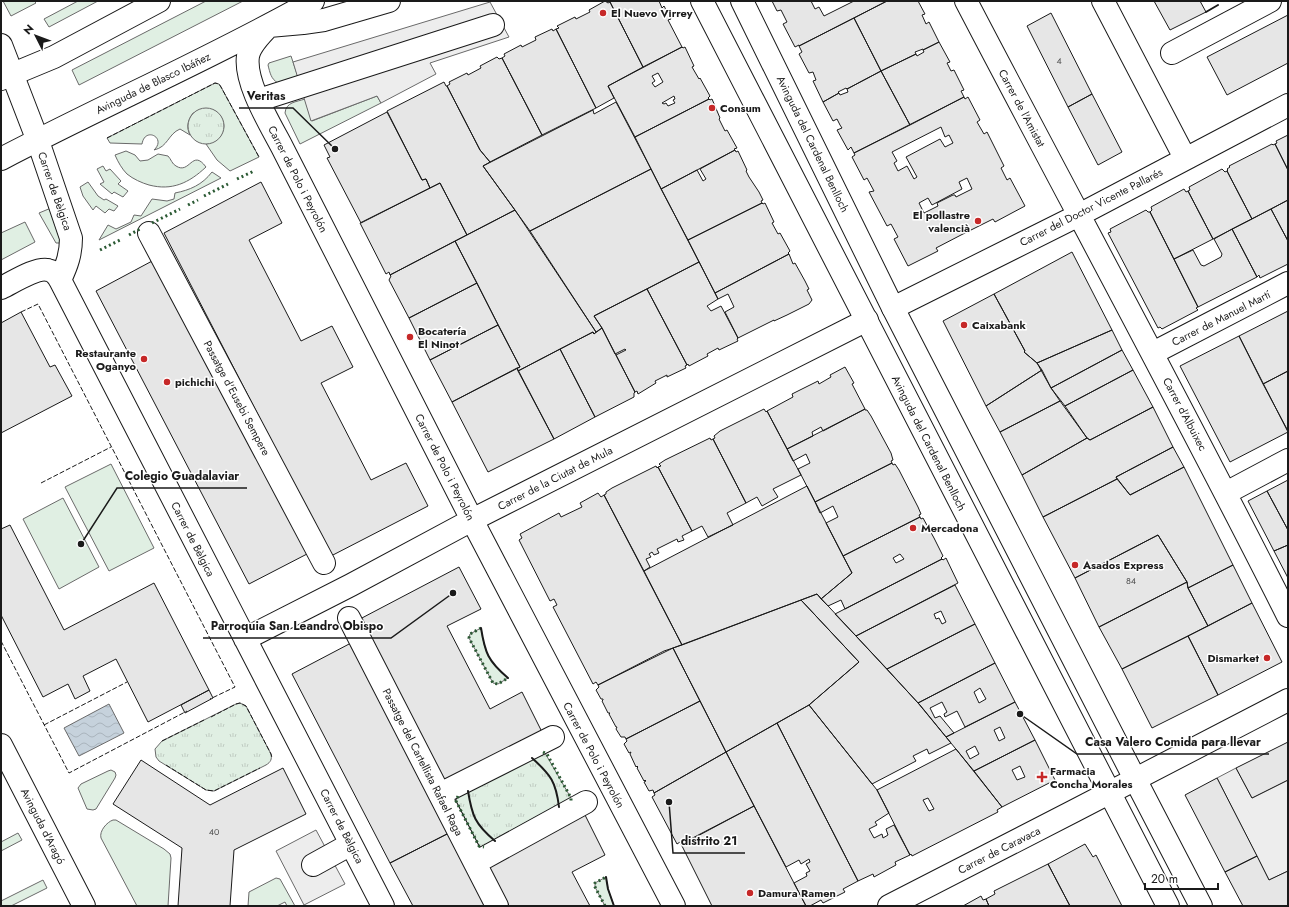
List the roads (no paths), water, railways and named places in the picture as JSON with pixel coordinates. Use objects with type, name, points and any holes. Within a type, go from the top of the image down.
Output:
[{"type":"street","points":[[7,76],[54,57],[159,1]]},
{"type":"street","name":"Avinguda de Blasco Ibáñez","points":[[1,159],[269,26],[313,1]]},
{"type":"street","name":"Avinguda de Blasco Ibáñez","points":[[269,26],[324,20],[389,1]]},
{"type":"street","name":"Avinguda del Cardenal Benlloch","points":[[702,1],[1168,906]]},
{"type":"street","name":"Avinguda del Cardenal Benlloch","points":[[742,1],[894,308],[1201,906]]},
{"type":"street","name":"Carrer de l'Amistat","points":[[966,1],[1078,215]]},
{"type":"street","points":[[1103,1],[1185,158]]},
{"type":"street","points":[[1172,53],[1270,1]]},
{"type":"street","points":[[259,100],[493,25]]},
{"type":"street","name":"Carrer de Polo i Peyrolón","points":[[269,26],[258,37],[248,55],[250,77],[259,100],[472,520],[674,906]]},
{"type":"street","points":[[1,45],[7,76],[38,140]]},
{"type":"street","name":"Carrer del Doctor Vicente Pallarés","points":[[894,308],[1078,215],[1288,105]]},
{"type":"street","name":"Carrer de Bèlgica","points":[[38,140],[71,238],[71,252],[68,263],[60,280],[383,906]]},
{"type":"street","name":"Carrer d'Albuixec","points":[[1078,215],[1153,353],[1288,616]]},
{"type":"street","name":"Passatge d'Eusebi Sempere","points":[[149,233],[324,564]]},
{"type":"street","points":[[1,288],[33,272],[47,269],[55,273],[60,280]]},
{"type":"street","name":"Carrer de Manuel Martí","points":[[1153,353],[1288,283]]},
{"type":"street","name":"Carrer de la Ciutat de Mula","points":[[245,639],[351,585],[472,520],[867,320]]},
{"type":"street","points":[[1226,493],[1288,460]]},
{"type":"street","name":"Passatge del Cartellista Rafael Raga","points":[[349,618],[497,906]]},
{"type":"street","name":"Carrer de Caravaca","points":[[889,906],[1288,700]]},
{"type":"street","points":[[440,794],[552,737]]},
{"type":"street","name":"Avinguda d'Aragó","points":[[1,745],[84,906]]},
{"type":"street","points":[[475,863],[586,802]]},
{"type":"street","points":[[313,865],[351,844]]},
{"type":"water","points":[[109,704],[124,733],[79,756],[64,728]]},
{"type":"place","name":"El Nuevo Virrey","points":[[603,13]]},
{"type":"place","name":"Consum","points":[[712,108]]},
{"type":"place","name":"Veritas","points":[[335,149]]},
{"type":"place","name":"El pollastre valencià","points":[[978,221]]},
{"type":"place","name":"Caixabank","points":[[964,325]]},
{"type":"place","name":"Bocatería El Ninot","points":[[410,337]]},
{"type":"place","name":"Restaurante Oganyo","points":[[144,359]]},
{"type":"place","name":"pichichi","points":[[167,382]]},
{"type":"place","name":"Mercadona","points":[[913,528]]},
{"type":"place","name":"Colegio Guadalaviar","points":[[81,544]]},
{"type":"place","name":"Asados Express","points":[[1075,565]]},
{"type":"place","name":"Parroquia San Leandro Obispo","points":[[453,593]]},
{"type":"place","name":"Dismarket","points":[[1267,658]]},
{"type":"place","name":"Casa Valero Comida para llevar","points":[[1020,714]]},
{"type":"place","name":"Farmacia Concha Morales","points":[[1042,777]]},
{"type":"place","name":"distrito 21","points":[[669,802]]},
{"type":"place","name":"Damura Ramen","points":[[750,893]]}]
